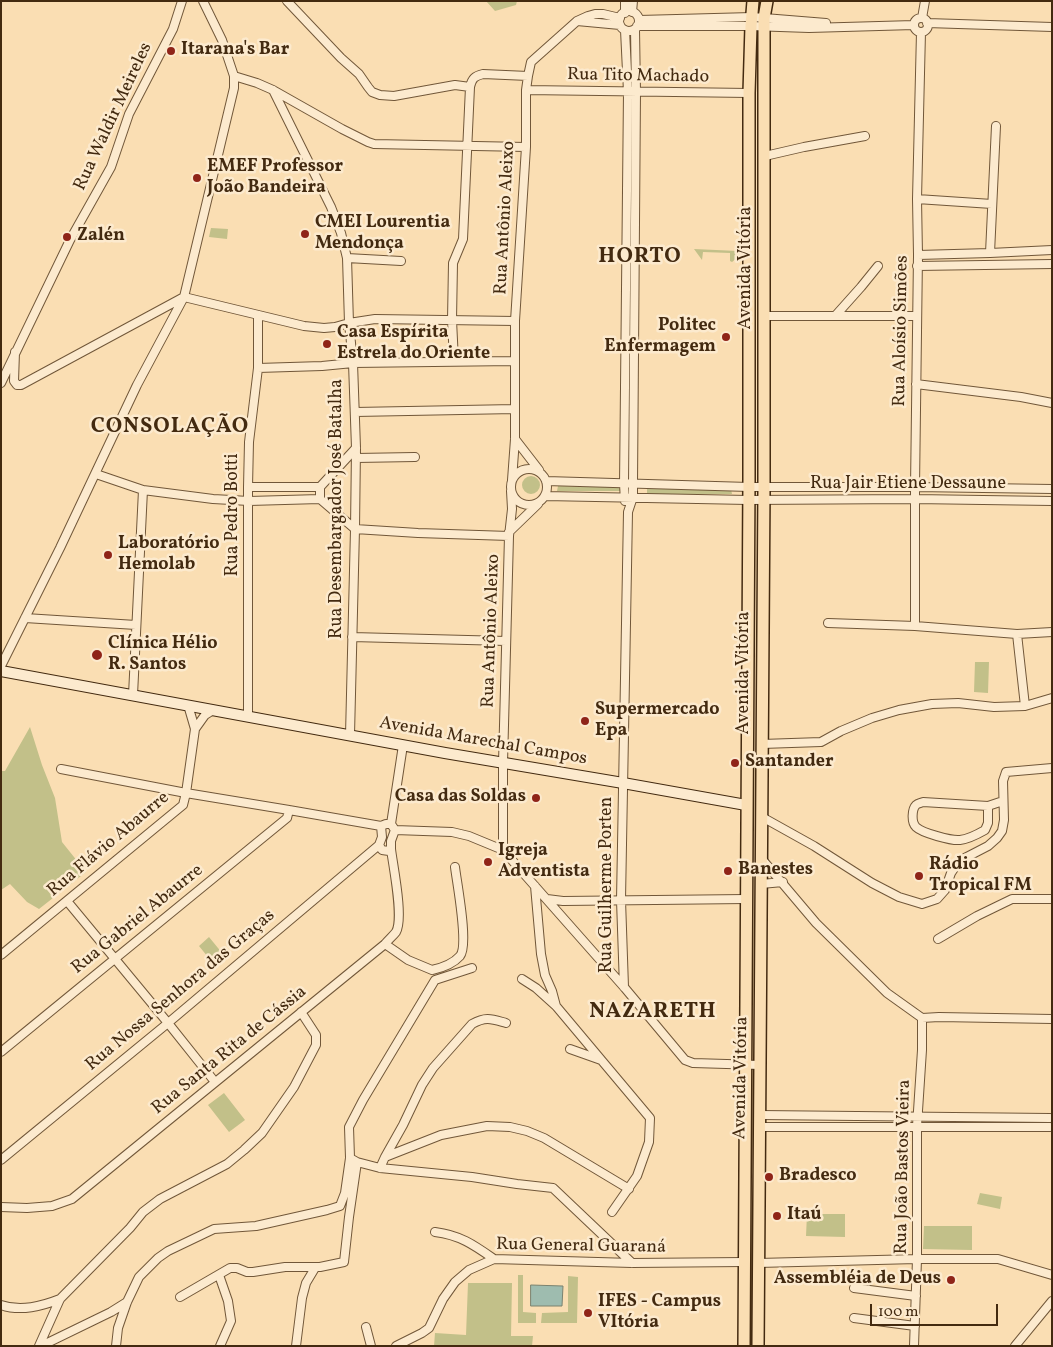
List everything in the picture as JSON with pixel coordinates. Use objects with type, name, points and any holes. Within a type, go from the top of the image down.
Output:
[{"type":"main road","name":"Avenida Vitória","points":[[744,1346],[749,93],[753,1]]},
{"type":"main road","name":"Avenida Vitória","points":[[758,1346],[766,1]]},
{"type":"main road","points":[[746,805],[753,807],[758,812],[762,832]]},
{"type":"street","name":"Rua Waldir Meireles","points":[[1,383],[70,240],[111,167],[129,114],[173,29],[182,1]]},
{"type":"street","points":[[1,666],[96,474],[137,385],[184,297],[234,88],[234,76],[222,40],[203,1]]},
{"type":"street","points":[[287,1],[341,58],[359,74],[372,92],[380,95],[394,96],[455,85],[470,86]]},
{"type":"street","points":[[625,1],[624,20],[628,92],[624,497],[628,512]]},
{"type":"street","points":[[624,20],[633,1]]},
{"type":"street","points":[[914,25],[917,31],[925,30],[925,1]]},
{"type":"street","points":[[624,20],[636,14],[633,497],[628,512]]},
{"type":"street","points":[[914,25],[917,19],[925,21],[1052,27]]},
{"type":"street","name":"Rua Antônio Aleixo","points":[[512,480],[515,438],[515,321],[526,147],[526,90],[531,62],[578,21],[624,20],[633,31],[637,25]]},
{"type":"street","points":[[637,25],[751,22],[809,28],[914,25]]},
{"type":"street","name":"Rua Aloísio Simões","points":[[918,626],[914,487],[918,255],[916,198],[921,32]]},
{"type":"street","points":[[454,361],[452,320],[453,263],[462,239],[470,86],[472,79],[476,75],[528,76]]},
{"type":"street","points":[[234,76],[273,90],[368,142],[382,144],[526,147]]},
{"type":"street","name":"Rua Desembargador José Batalha","points":[[273,90],[331,207],[341,233],[347,258],[356,448],[350,735]]},
{"type":"street","name":"Rua Tito Machado","points":[[526,90],[749,93]]},
{"type":"street","points":[[990,253],[996,126]]},
{"type":"street","points":[[764,156],[865,136]]},
{"type":"street","points":[[916,198],[992,204]]},
{"type":"street","points":[[918,255],[1052,250]]},
{"type":"street","points":[[347,258],[401,261]]},
{"type":"street","points":[[917,266],[1052,264]]},
{"type":"street","points":[[836,315],[878,266]]},
{"type":"street","name":"Rua Waldir Meireles","points":[[15,352],[14,381],[17,385],[184,297]]},
{"type":"street","points":[[184,297],[258,316],[304,326],[324,328],[335,327],[349,322],[375,319],[515,321]]},
{"type":"street","name":"Rua Pedro Botti","points":[[248,716],[249,442],[258,368],[258,316]]},
{"type":"street","points":[[764,316],[917,316]]},
{"type":"street","points":[[258,368],[353,363],[514,361]]},
{"type":"street","points":[[916,384],[1052,403]]},
{"type":"street","points":[[355,412],[515,409]]},
{"type":"street","points":[[515,438],[540,472],[546,481],[548,489],[538,504],[531,506],[518,502],[513,497],[511,491],[512,480],[515,475],[521,470],[527,469],[534,469],[540,472]]},
{"type":"street","points":[[320,500],[320,486],[356,448]]},
{"type":"street","points":[[356,458],[415,457]]},
{"type":"street","points":[[96,474],[143,490],[213,499],[249,501],[320,500],[355,529],[418,533],[509,534]]},
{"type":"street","name":"Rua Jair Etiene Dessaune","points":[[546,481],[748,487],[1052,489]]},
{"type":"street","points":[[248,487],[320,486]]},
{"type":"street","points":[[132,695],[143,490]]},
{"type":"street","name":"Rua Antônio Aleixo","points":[[503,850],[503,762],[509,534],[512,509],[511,491]]},
{"type":"street","name":"Rua Jair Etiene Dessaune","points":[[545,496],[748,500],[914,499],[1052,501]]},
{"type":"street","name":"Rua Antônio Aleixo","points":[[509,534],[538,504]]},
{"type":"street","name":"Rua Guilherme Porten","points":[[624,987],[621,900],[628,512]]},
{"type":"street","points":[[25,618],[136,625]]},
{"type":"street","points":[[828,623],[918,626],[1017,634],[1052,632]]},
{"type":"street","points":[[1017,634],[1025,706]]},
{"type":"street","points":[[352,637],[506,641]]},
{"type":"street","name":"Avenida Marechal Campos","points":[[1,671],[403,745],[746,805]]},
{"type":"street","points":[[762,744],[821,742],[872,718],[899,710],[932,704],[958,702],[994,707],[1025,706],[1052,698]]},
{"type":"street","name":"Rua Flávio Abaurre","points":[[1,954],[183,805],[195,729],[188,705]]},
{"type":"street","points":[[195,729],[205,715],[213,710]]},
{"type":"street","points":[[381,826],[382,837],[379,845],[382,850],[389,851],[391,849],[403,745]]},
{"type":"street","points":[[762,817],[814,846],[872,883],[899,897],[922,904],[937,899],[945,890],[951,873],[959,861],[988,846],[1002,831],[1004,820],[1003,781],[1006,772],[1052,768]]},
{"type":"street","points":[[61,769],[186,793],[381,826],[386,824],[393,827],[452,832],[469,836],[503,850],[686,1060],[689,1062],[760,1065]]},
{"type":"street","points":[[988,806],[988,823],[985,830],[963,840],[928,833],[917,828],[913,823],[913,810],[918,803],[988,806],[1003,801]]},
{"type":"street","name":"Rua Gabriel Abaurre","points":[[1,1052],[287,818],[289,810]]},
{"type":"street","name":"Rua Nossa Senhora das Graças","points":[[1,1160],[168,1023],[379,845]]},
{"type":"street","name":"Rua Santa Rita de Cássia","points":[[1,1207],[27,1208],[52,1206],[72,1199],[385,944],[396,931],[399,914],[391,849]]},
{"type":"street","points":[[761,858],[816,923],[858,966],[887,993],[922,1018],[1052,1019]]},
{"type":"street","points":[[385,944],[408,960],[432,970],[455,961],[461,955],[464,932],[455,867]]},
{"type":"street","points":[[761,884],[782,882]]},
{"type":"street","points":[[535,886],[541,954],[545,975],[556,1006]]},
{"type":"street","points":[[547,899],[563,901],[746,899]]},
{"type":"street","points":[[938,939],[977,916],[1012,899],[1052,899]]},
{"type":"street","points":[[67,901],[215,1082]]},
{"type":"street","points":[[559,916],[563,901]]},
{"type":"street","points":[[180,1297],[230,1268],[253,1272],[285,1267],[314,1268],[344,1262],[354,1160],[349,1144],[349,1127],[362,1100],[435,980],[472,968]]},
{"type":"street","points":[[432,970],[435,980]]},
{"type":"street","points":[[522,979],[536,988],[556,1006],[650,1118],[649,1142],[637,1176],[612,1212]]},
{"type":"street","points":[[40,1346],[60,1299],[130,1228],[143,1212],[160,1199],[227,1164],[262,1134],[294,1087],[316,1045],[316,1035],[301,1012]]},
{"type":"street","name":"Rua João Bastos Vieira","points":[[914,1346],[917,1259],[917,1126],[922,1018]]},
{"type":"street","points":[[380,1168],[422,1085],[433,1068],[472,1024],[480,1019],[490,1019],[506,1023]]},
{"type":"street","points":[[570,1048],[603,1061]]},
{"type":"street","points":[[760,1114],[1051,1117],[1048,1124],[1051,1129]]},
{"type":"street","points":[[385,1157],[442,1135],[487,1126],[510,1127],[528,1130],[544,1138],[629,1189]]},
{"type":"street","points":[[759,1127],[917,1126],[1051,1129]]},
{"type":"street","points":[[354,1160],[380,1168],[472,1177],[553,1188],[632,1263]]},
{"type":"street","points":[[116,1346],[118,1328],[127,1302],[139,1277],[158,1258],[214,1229],[256,1226],[340,1206],[345,1193],[348,1172],[354,1160]]},
{"type":"street","points":[[435,1232],[449,1234],[464,1240],[494,1259]]},
{"type":"street","name":"Rua General Guaraná","points":[[396,1346],[429,1328],[443,1299],[455,1282],[469,1270],[494,1259],[632,1263],[744,1262]]},
{"type":"street","points":[[758,1264],[917,1259],[998,1259],[1052,1274]]},
{"type":"street","points":[[296,1346],[302,1298],[306,1283],[314,1268]]},
{"type":"street","points":[[219,1275],[228,1301],[231,1321],[220,1346]]},
{"type":"street","points":[[854,1288],[916,1296]]},
{"type":"street","points":[[1,1306],[10,1308],[31,1307],[60,1299]]},
{"type":"street","points":[[1015,1346],[1052,1300]]},
{"type":"street","points":[[40,1346],[111,1312],[127,1302]]},
{"type":"street","points":[[854,1318],[915,1326]]},
{"type":"street","points":[[366,1327],[371,1346]]},
{"type":"shaded area","points":[[486,1],[517,1],[516,5],[495,11]]},
{"type":"shaded area","points":[[211,228],[228,229],[227,239],[209,237]]},
{"type":"shaded area","points":[[694,249],[738,251],[738,257],[732,262],[730,261],[730,253],[703,252],[702,260]]},
{"type":"shaded area","points":[[531,476],[537,479],[540,485],[537,491],[531,494],[525,491],[522,485],[525,479]]},
{"type":"shaded area","points":[[558,486],[620,487],[620,491],[557,491]]},
{"type":"shaded area","points":[[647,489],[731,489],[732,494],[647,494]]},
{"type":"shaded area","points":[[975,662],[989,662],[988,693],[974,692]]},
{"type":"shaded area","points":[[30,727],[55,798],[62,842],[86,872],[39,909],[27,902],[10,884],[1,890],[1,771],[5,771]]},
{"type":"shaded area","points":[[209,937],[227,959],[216,967],[199,946]]},
{"type":"shaded area","points":[[224,1093],[245,1120],[229,1132],[208,1105]]},
{"type":"shaded area","points":[[980,1193],[1002,1197],[1000,1209],[977,1204]]},
{"type":"shaded area","points":[[807,1214],[845,1214],[845,1237],[806,1236]]},
{"type":"shaded area","points":[[924,1226],[972,1226],[972,1250],[923,1249]]},
{"type":"shaded area","points":[[518,1275],[523,1275],[523,1312],[536,1313],[536,1323],[518,1323]]},
{"type":"shaded area","points":[[568,1276],[578,1277],[577,1323],[541,1323],[542,1313],[568,1312]]},
{"type":"shaded area","points":[[468,1283],[512,1283],[511,1336],[533,1336],[532,1346],[434,1346],[435,1333],[466,1335]]},
{"type":"shaded area","points":[[531,1285],[563,1286],[562,1306],[531,1306]]},
{"type":"place","name":"Itarana's Bar","points":[[171,51]]},
{"type":"place","name":"EMEF Professor João Bandeira","points":[[197,178]]},
{"type":"place","name":"CMEI Lourentia Mendonça","points":[[305,234]]},
{"type":"place","name":"Zalén","points":[[67,237]]},
{"type":"place","name":"Politec Enfermagem","points":[[726,337]]},
{"type":"place","name":"Casa Espírita Estrela do Oriente","points":[[327,344]]},
{"type":"place","name":"Laboratório Hemolab","points":[[108,555]]},
{"type":"place","name":"Clínica Hélio R. Santos","points":[[97,655]]},
{"type":"place","name":"Supermercado Epa","points":[[585,721]]},
{"type":"place","name":"Santander","points":[[735,763]]},
{"type":"place","name":"Casa das Soldas","points":[[536,798]]},
{"type":"place","name":"Igreja Adventista","points":[[488,862]]},
{"type":"place","name":"Banestes","points":[[728,871]]},
{"type":"place","name":"Rádio Tropical FM","points":[[919,876]]},
{"type":"place","name":"Bradesco","points":[[769,1177]]},
{"type":"place","name":"Itaú","points":[[777,1216]]},
{"type":"place","name":"Assembléia de Deus","points":[[951,1280]]},
{"type":"place","name":"IFES - Campus VItória","points":[[588,1313]]},
{"type":"district","name":"HORTO","points":[[640,258]]},
{"type":"district","name":"CONSOLAÇÃO","points":[[170,428]]},
{"type":"district","name":"NAZARETH","points":[[653,1013]]}]
